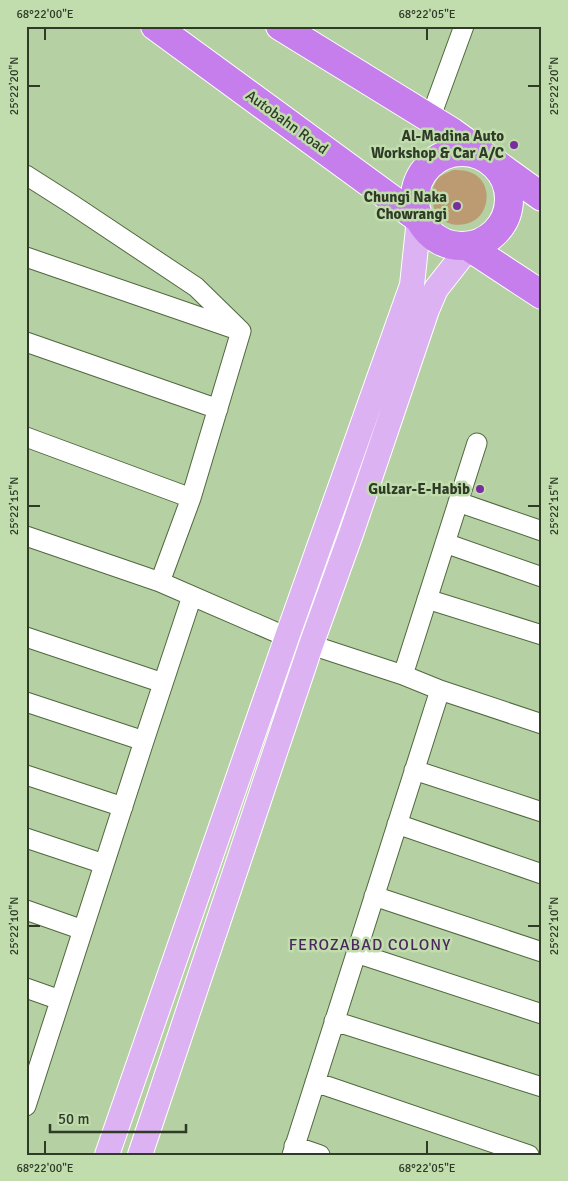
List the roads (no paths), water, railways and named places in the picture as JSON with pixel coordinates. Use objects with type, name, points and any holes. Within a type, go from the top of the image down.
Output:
[{"type":"highway","name":"Autobahn Road","points":[[155,26],[419,218]]},
{"type":"highway","points":[[280,26],[452,132],[542,197]]},
{"type":"highway","points":[[469,247],[489,238],[500,228],[507,214],[510,200],[508,184],[501,171],[490,160],[476,153],[461,151],[445,154],[432,162],[422,174],[416,189],[415,204],[419,218],[436,238],[447,243],[469,247],[542,295]]},
{"type":"main road","points":[[107,1155],[287,637],[412,285],[419,218]]},
{"type":"main road","points":[[140,1155],[431,300],[436,289],[469,247]]},
{"type":"street","points":[[430,119],[464,26]]},
{"type":"street","points":[[26,175],[70,202],[196,288],[241,331]]},
{"type":"street","points":[[26,256],[241,331]]},
{"type":"street","points":[[160,582],[191,498],[241,331]]},
{"type":"street","points":[[26,342],[218,409]]},
{"type":"street","points":[[26,437],[191,498]]},
{"type":"street","points":[[403,675],[477,443]]},
{"type":"street","points":[[458,502],[542,531]]},
{"type":"street","points":[[26,536],[160,582],[287,637],[542,724]]},
{"type":"street","points":[[445,543],[542,577]]},
{"type":"street","points":[[26,1106],[34,1053],[60,1000],[192,596]]},
{"type":"street","points":[[427,598],[542,635]]},
{"type":"street","points":[[26,637],[163,682]]},
{"type":"street","points":[[320,1155],[293,1150],[440,690]]},
{"type":"street","points":[[26,702],[144,741]]},
{"type":"street","points":[[414,770],[542,812]]},
{"type":"street","points":[[26,775],[122,807]]},
{"type":"street","points":[[397,824],[542,874]]},
{"type":"street","points":[[26,838],[104,864]]},
{"type":"street","points":[[374,896],[542,952]]},
{"type":"street","points":[[26,910],[83,930]]},
{"type":"street","points":[[356,953],[542,1014]]},
{"type":"street","points":[[26,988],[60,1000]]},
{"type":"street","points":[[334,1021],[542,1087]]},
{"type":"street","points":[[315,1082],[529,1155]]},
{"type":"place","name":"Al-Madina Auto Workshop & Car A/C","points":[[514,145]]},
{"type":"place","name":"Chungi Naka Chowrangi","points":[[457,206]]},
{"type":"place","name":"Gulzar-E-Habib","points":[[480,489]]},
{"type":"district","name":"FEROZABAD COLONY","points":[[370,944]]}]
